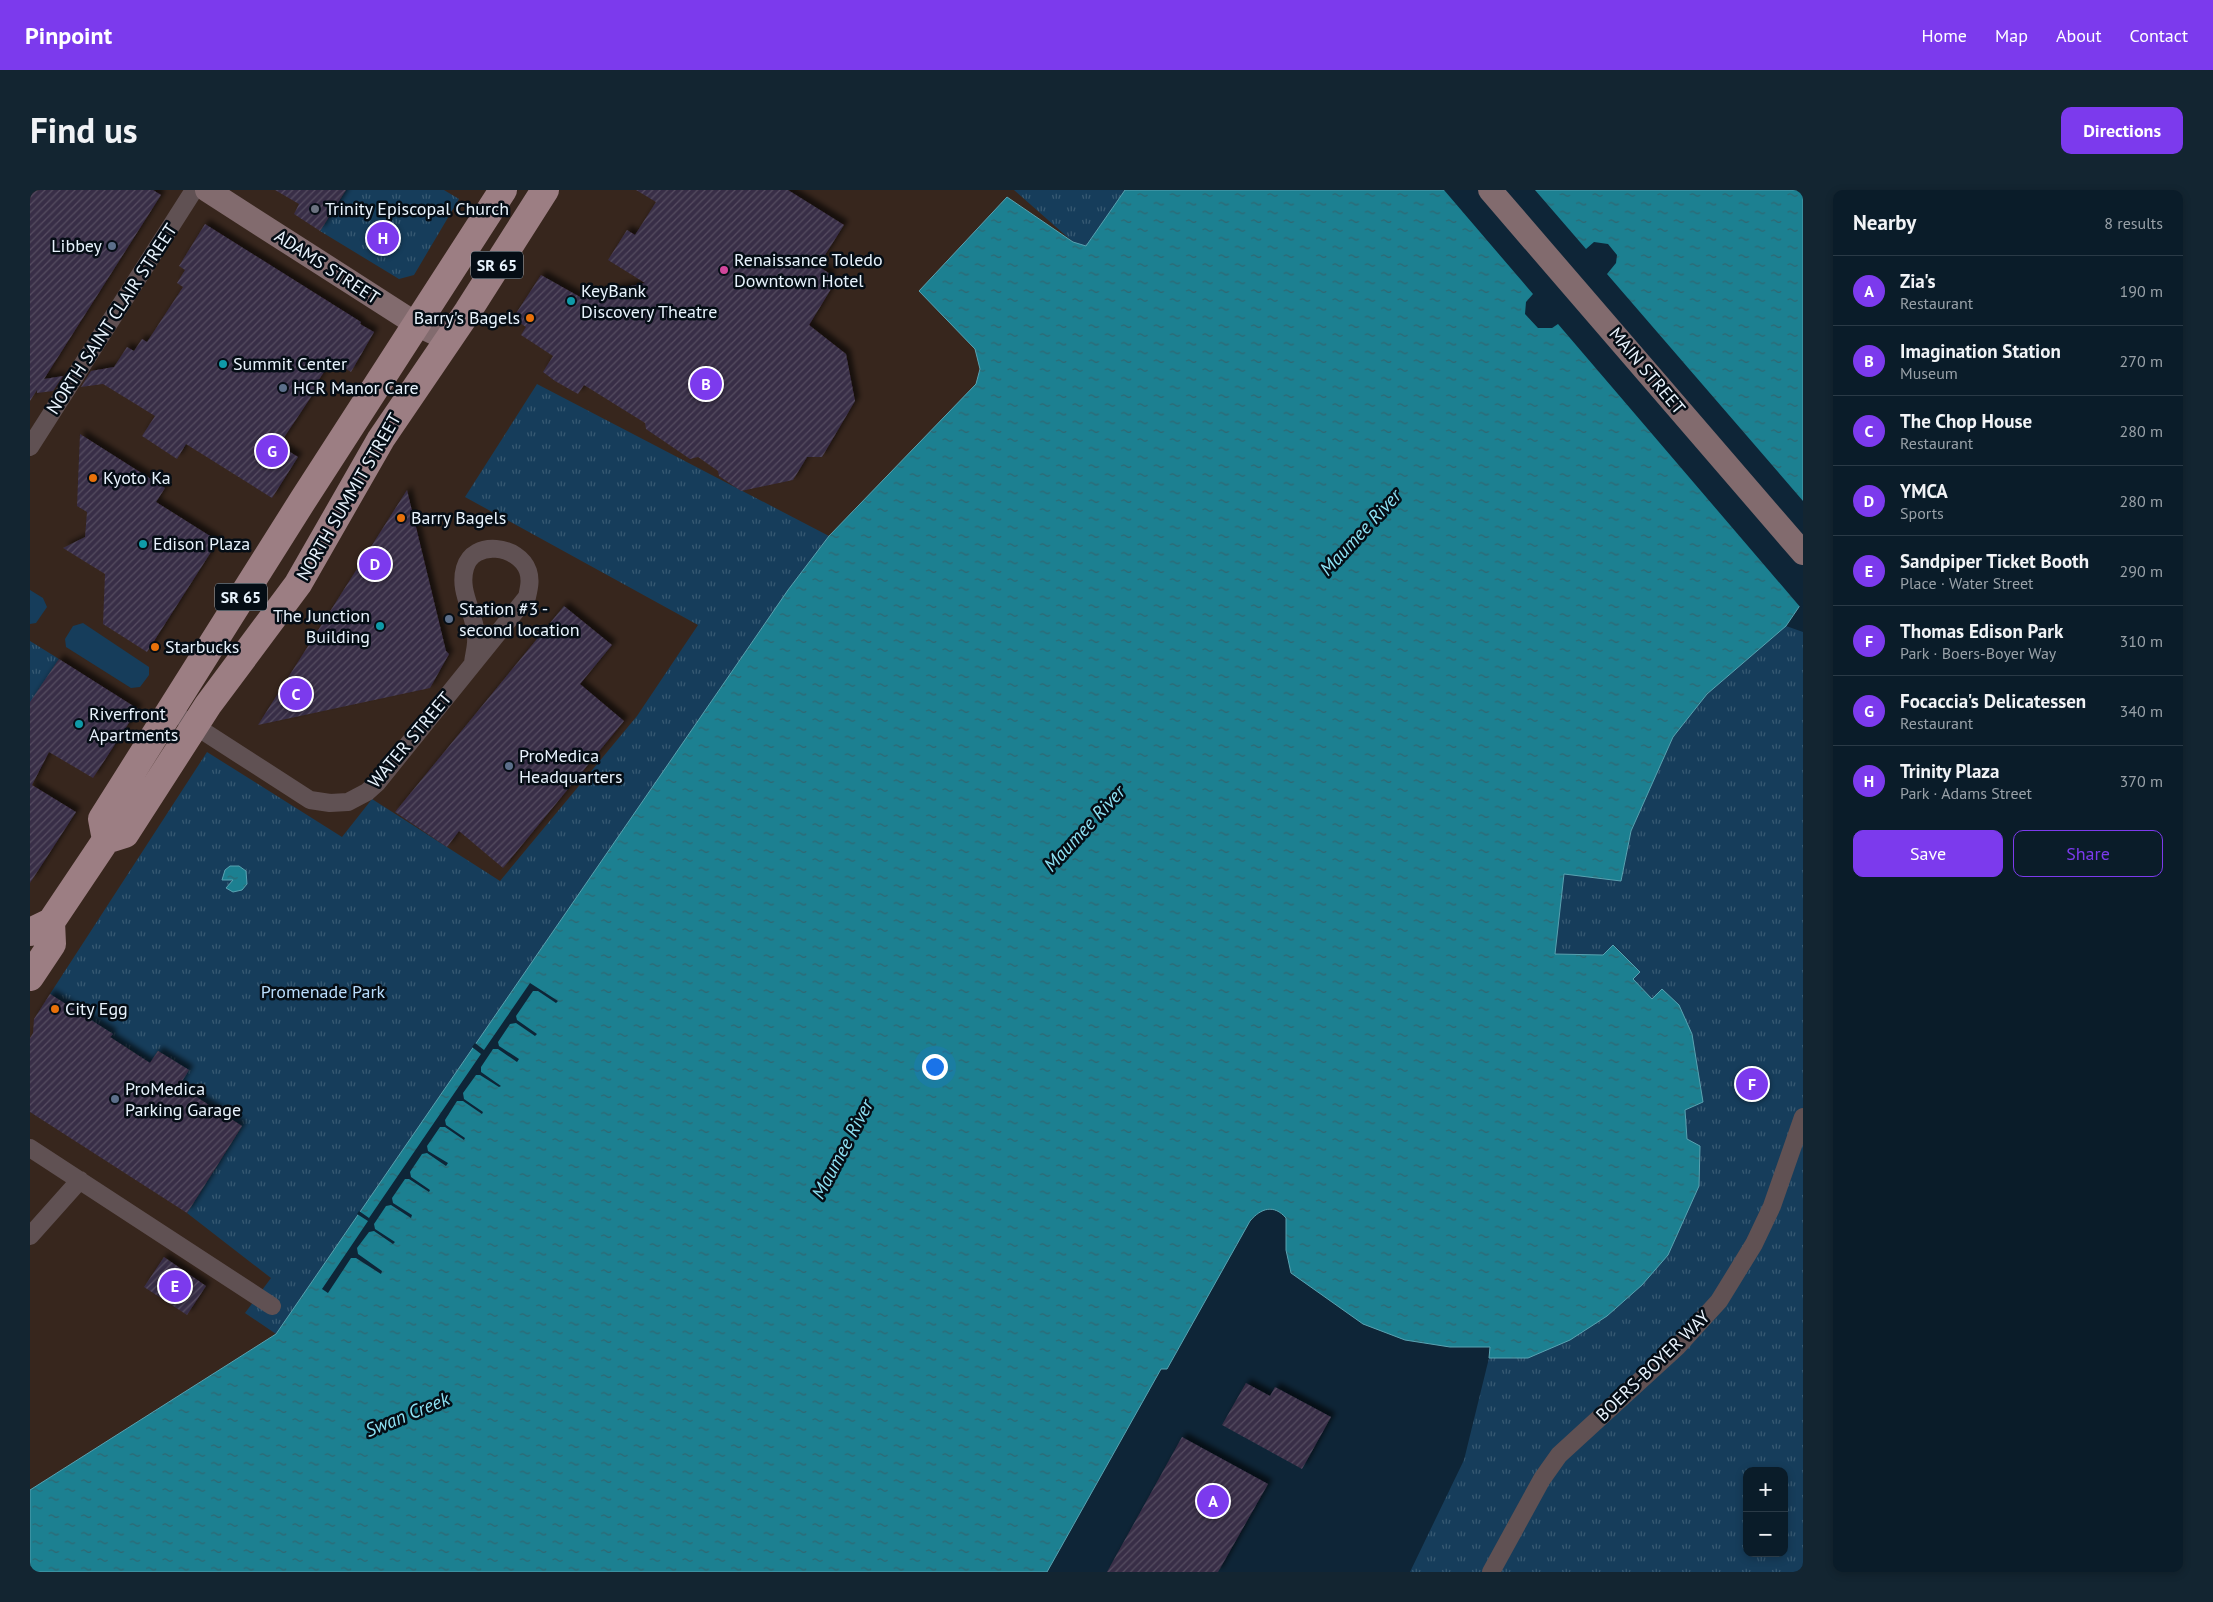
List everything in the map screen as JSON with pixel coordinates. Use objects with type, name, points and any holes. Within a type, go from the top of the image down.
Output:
[{"type":"main road","name":"ADAMS STREET","points":[[208,190],[416,324],[448,340]]},
{"type":"main road","name":"NORTH SUMMIT STREET","points":[[503,190],[303,500],[172,711],[102,819],[106,840],[125,834],[194,726],[255,640],[298,584],[392,420],[448,340],[545,190]]},
{"type":"main road","name":"MAIN STREET","points":[[1490,190],[1803,553]]},
{"type":"main road","points":[[303,500],[317,495],[326,496],[338,514]]},
{"type":"main road","points":[[226,623],[228,632],[234,638],[255,640]]},
{"type":"main road","points":[[30,977],[52,944],[40,927],[106,840]]},
{"type":"street","name":"NORTH SAINT CLAIR STREET","points":[[30,447],[194,190]]},
{"type":"street","name":"WATER STREET","points":[[194,726],[310,800],[338,803],[357,798],[377,783],[526,597],[530,581],[528,569],[520,559],[507,551],[491,548],[478,551],[470,557],[465,568],[464,594],[476,636],[473,663]]},
{"type":"street","points":[[172,711],[194,726]]},
{"type":"street","name":"BOERS-BOYER WAY","points":[[1491,1572],[1542,1479],[1559,1456],[1678,1346],[1719,1301],[1754,1244],[1772,1206],[1803,1117]]},
{"type":"street","points":[[30,1148],[272,1306]]},
{"type":"street","points":[[30,1236],[80,1180]]},
{"type":"shaded area","points":[[30,190],[1125,190],[1073,242],[919,291],[975,349],[980,369],[976,384],[829,536],[788,590],[276,1334],[30,1490]]},
{"type":"green space","points":[[346,190],[444,190],[459,199],[414,275],[399,279],[320,231]]},
{"type":"green space","points":[[1014,190],[1125,190],[1086,246],[1073,242]]},
{"type":"green space","name":"Promenade Park","points":[[537,384],[829,536],[788,590],[276,1334],[245,1313],[271,1278],[187,1213],[242,1126],[179,1086],[188,1070],[158,1051],[150,1063],[110,1037],[112,1034],[50,994],[207,752],[342,837],[372,799],[500,881],[637,716],[698,625],[465,497]]},
{"type":"green space","points":[[30,590],[43,598],[47,607],[36,623],[30,624]]},
{"type":"green space","points":[[83,623],[149,667],[149,675],[140,687],[131,688],[66,647],[65,639],[73,626]]},
{"type":"green space","points":[[1786,626],[1803,632],[1803,1572],[1410,1572],[1464,1460],[1489,1358],[1528,1358],[1687,1140],[1685,1110],[1703,1102],[1652,999],[1633,979],[1640,972],[1614,945],[1603,955],[1555,954],[1564,873],[1621,881],[1631,831],[1673,737],[1707,694]]},
{"type":"green space","points":[[30,641],[59,659],[30,704]]},
{"type":"water","points":[[1125,190],[1803,190],[1803,601],[1786,626],[1707,694],[1673,737],[1631,831],[1621,881],[1564,874],[1555,954],[1603,955],[1613,945],[1640,972],[1633,979],[1652,999],[1662,989],[1679,1005],[1692,1034],[1703,1102],[1685,1110],[1687,1139],[1700,1146],[1699,1186],[1668,1255],[1642,1285],[1607,1316],[1570,1340],[1528,1358],[1489,1358],[1490,1347],[1450,1347],[1405,1340],[1363,1324],[1291,1273],[1286,1250],[1286,1218],[1272,1209],[1259,1213],[1250,1221],[1167,1369],[1161,1369],[1047,1572],[30,1572],[30,1490],[276,1334],[788,590],[829,536],[976,384],[980,369],[975,349],[919,291],[1007,197],[1073,242],[1086,246]]},
{"type":"water","points":[[230,866],[239,866],[246,871],[247,884],[242,890],[233,892],[226,888],[233,880],[222,880],[225,870]]},
{"type":"pier","points":[[1444,190],[1535,190],[1586,249],[1594,242],[1608,244],[1617,255],[1616,263],[1607,274],[1803,501],[1803,605],[1801,608],[1558,324],[1552,328],[1538,328],[1525,314],[1526,302],[1533,294]]},
{"type":"pier","points":[[530,983],[558,1001],[556,1003],[538,991],[533,991],[516,1016],[517,1020],[537,1034],[535,1036],[516,1023],[510,1024],[498,1042],[499,1046],[519,1059],[517,1062],[498,1049],[493,1049],[481,1067],[481,1072],[501,1086],[499,1087],[480,1075],[476,1075],[463,1093],[464,1099],[483,1112],[482,1114],[463,1101],[457,1101],[445,1120],[446,1125],[465,1138],[464,1140],[445,1127],[440,1127],[427,1146],[428,1151],[448,1163],[446,1166],[427,1153],[422,1154],[410,1172],[411,1177],[430,1190],[429,1192],[409,1179],[405,1179],[392,1198],[393,1203],[412,1215],[411,1218],[391,1205],[386,1206],[374,1224],[375,1229],[395,1242],[393,1244],[374,1231],[369,1232],[357,1248],[358,1254],[382,1271],[381,1274],[356,1258],[351,1258],[328,1293],[322,1289],[368,1221],[357,1214],[359,1211],[369,1218],[481,1054],[472,1047],[475,1043],[484,1050]]},
{"type":"building","points":[[30,190],[153,190],[161,195],[44,379],[63,376],[53,391],[37,393],[37,390],[30,401]]},
{"type":"building","name":"Trinity Episcopal Church","points":[[275,190],[346,190],[320,231],[294,214],[299,204]]},
{"type":"building","points":[[636,190],[788,190],[844,225],[818,266],[830,274],[831,289],[809,325],[846,354],[855,401],[822,457],[807,457],[793,480],[741,491],[719,476],[718,471],[698,457],[690,459],[646,429],[645,423],[584,385],[578,394],[555,381],[543,372],[553,356],[521,335],[526,327],[513,318],[541,275],[580,297],[645,283],[608,260],[627,230],[635,235],[656,202]]},
{"type":"building","name":"Summit Center","points":[[205,224],[374,332],[351,372],[332,360],[314,387],[317,388],[279,445],[298,457],[272,498],[186,444],[177,459],[142,436],[155,416],[103,384],[81,387],[91,371],[114,367],[127,347],[134,351],[142,339],[147,342],[183,287],[177,283],[185,270],[179,266]]},
{"type":"building","name":"Edison Plaza","points":[[80,434],[165,488],[156,502],[218,541],[147,652],[103,624],[105,574],[63,548],[85,537],[87,512],[77,506]]},
{"type":"building","name":"The Junction Building","points":[[407,490],[446,651],[449,654],[430,688],[258,725]]},
{"type":"building","name":"ProMedica Headquarters","points":[[564,606],[612,645],[580,684],[624,721],[503,868],[459,831],[447,847],[395,812]]},
{"type":"building","name":"Riverfront Apartments","points":[[59,659],[138,709],[93,778],[49,752],[32,785],[76,812],[30,883],[30,702]]},
{"type":"building","name":"ProMedica Parking Garage","points":[[50,994],[113,1034],[110,1037],[150,1063],[158,1051],[189,1070],[179,1086],[242,1126],[187,1213],[30,1112],[30,1038],[33,1033],[34,1019]]},
{"type":"building","points":[[164,1257],[206,1286],[187,1315],[144,1287]]},
{"type":"building","points":[[1246,1383],[1270,1396],[1275,1387],[1331,1417],[1302,1469],[1222,1425]]},
{"type":"building","points":[[1182,1437],[1268,1484],[1218,1572],[1107,1572]]},
{"type":"place","name":"Trinity Episcopal Church","points":[[315,209]]},
{"type":"place","name":"Trinity Plaza","points":[[383,238]]},
{"type":"place","name":"Libbey","points":[[112,246]]},
{"type":"place","name":"Renaissance Toledo Downtown Hotel","points":[[724,270]]},
{"type":"place","name":"KeyBank Discovery Theatre","points":[[571,301]]},
{"type":"place","name":"Barry's Bagels","points":[[530,318]]},
{"type":"place","name":"Summit Center","points":[[223,364]]},
{"type":"place","name":"Imagination Station","points":[[706,384]]},
{"type":"place","name":"HCR Manor Care","points":[[283,388]]},
{"type":"place","name":"Focaccia's Delicatessen","points":[[272,451]]},
{"type":"place","name":"Kyoto Ka","points":[[93,478]]},
{"type":"place","name":"Barry Bagels","points":[[401,518]]},
{"type":"place","name":"Edison Plaza","points":[[143,544]]},
{"type":"place","name":"YMCA","points":[[375,564]]},
{"type":"place","name":"Station #3 - second location","points":[[449,619]]},
{"type":"place","name":"The Junction Building","points":[[380,626]]},
{"type":"place","name":"Starbucks","points":[[155,647]]},
{"type":"place","name":"The Chop House","points":[[296,694]]},
{"type":"place","name":"Riverfront Apartments","points":[[79,724]]},
{"type":"place","name":"ProMedica Headquarters","points":[[509,766]]},
{"type":"place","name":"City Egg","points":[[55,1009]]},
{"type":"place","name":"Thomas Edison Park","points":[[1752,1084]]},
{"type":"place","name":"ProMedica Parking Garage","points":[[115,1099]]},
{"type":"place","name":"Sandpiper Ticket Booth","points":[[175,1286]]},
{"type":"place","name":"Zia's","points":[[1213,1501]]},
{"type":"water label","name":"Maumee River","points":[[1360,532]]},
{"type":"water label","name":"Maumee River","points":[[1084,828]]},
{"type":"water label","name":"Maumee River","points":[[842,1149]]},
{"type":"water label","name":"Swan Creek","points":[[407,1414]]}]
